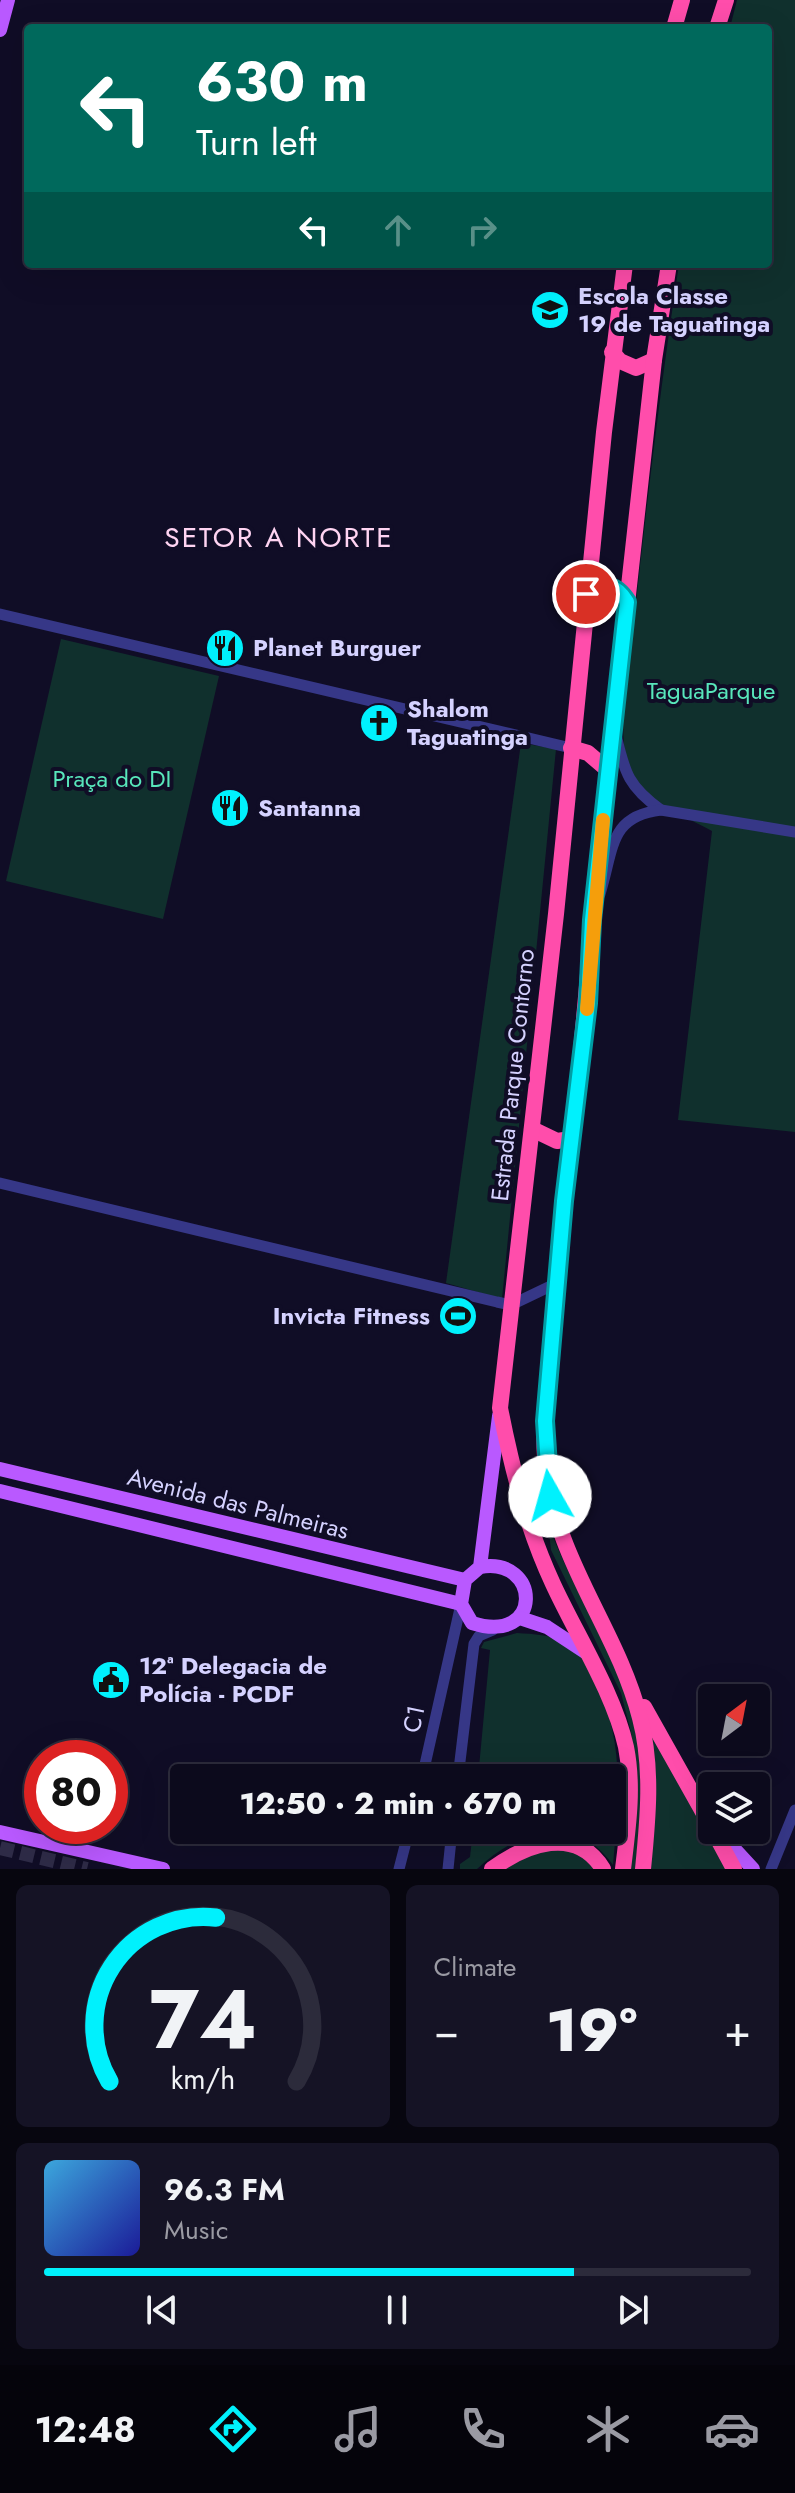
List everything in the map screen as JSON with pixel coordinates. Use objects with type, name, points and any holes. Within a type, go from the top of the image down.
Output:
[{"type":"highway","points":[[675,24],[682,0]]},
{"type":"highway","points":[[718,24],[726,0]]},
{"type":"highway","name":"Estrada Parque Contorno","points":[[623,1869],[630,1807],[625,1744],[615,1714],[536,1546],[509,1455],[500,1408],[612,352],[624,268]]},
{"type":"highway","points":[[668,268],[654,360],[593,917],[588,1003],[571,1139],[545,1421],[550,1496],[565,1549],[615,1649],[698,1800]]},
{"type":"highway","points":[[612,352],[620,361],[636,368],[654,360]]},
{"type":"highway","points":[[586,594],[601,585],[609,586],[616,589],[627,602]]},
{"type":"highway","points":[[571,748],[588,753],[609,771]]},
{"type":"highway","points":[[532,1129],[557,1141],[571,1139]]},
{"type":"highway","points":[[615,1649],[640,1716],[644,1740],[648,1818],[643,1869]]},
{"type":"highway","points":[[492,1869],[510,1856],[549,1842],[581,1847],[603,1869]]},
{"type":"highway","points":[[722,1844],[734,1869]]},
{"type":"main road","points":[[0,30],[8,0]]},
{"type":"main road","points":[[480,1567],[500,1408]]},
{"type":"main road","name":"Avenida das Palmeiras","points":[[0,1469],[465,1580]]},
{"type":"main road","points":[[68,1506],[62,1493],[74,1486]]},
{"type":"main road","name":"Avenida das Palmeiras","points":[[0,1491],[461,1604]]},
{"type":"main road","points":[[149,1527],[162,1520],[157,1508]]},
{"type":"main road","points":[[244,1550],[242,1540],[276,1535]]},
{"type":"main road","points":[[494,1565],[508,1568],[519,1577],[526,1590],[526,1605],[520,1618],[508,1628],[493,1630],[472,1623],[461,1604],[465,1580],[480,1567],[494,1565]]},
{"type":"main road","points":[[398,1588],[412,1582],[413,1574],[408,1568]]},
{"type":"main road","points":[[520,1618],[547,1627],[585,1652]]},
{"type":"main road","points":[[0,1832],[163,1869]]},
{"type":"main road","points":[[729,1844],[753,1869]]},
{"type":"street","points":[[0,614],[519,739],[571,748]]},
{"type":"street","points":[[614,727],[626,775],[639,793],[661,810]]},
{"type":"street","points":[[593,917],[622,825],[641,812],[661,810],[795,832]]},
{"type":"street","points":[[0,1183],[511,1305],[557,1283]]},
{"type":"street","name":"C1","points":[[425,1764],[461,1604]]},
{"type":"street","points":[[460,1764],[474,1644],[479,1636],[493,1630]]},
{"type":"street","points":[[447,1669],[471,1673]]},
{"type":"street","points":[[771,1869],[795,1810]]},
{"type":"street","points":[[399,1869],[405,1844]]},
{"type":"street","points":[[448,1869],[451,1844]]},
{"type":"green space","name":"TaguaParque","points":[[737,0],[795,0],[795,1132],[678,1120],[712,831],[663,805],[642,788],[628,765],[623,733],[649,486],[678,268],[772,268],[772,24],[731,24]]},
{"type":"green space","name":"Praça do DI","points":[[61,639],[219,676],[163,919],[6,881]]},
{"type":"green space","points":[[521,743],[556,749],[502,1299],[446,1283]]},
{"type":"green space","points":[[548,1524],[633,1708],[642,1776],[635,1869],[629,1869],[635,1764],[631,1732],[621,1693],[551,1550]]},
{"type":"green space","points":[[517,1633],[548,1636],[571,1645],[587,1663],[605,1703],[617,1764],[479,1764],[490,1650],[481,1648],[484,1642]]},
{"type":"green space","points":[[632,1687],[698,1811],[698,1844],[716,1844],[729,1869],[647,1869],[651,1838]]},
{"type":"green space","points":[[471,1844],[510,1844],[477,1869],[460,1869],[460,1864],[470,1857]]},
{"type":"green space","points":[[592,1844],[615,1844],[613,1865]]},
{"type":"green space","points":[[546,1846],[581,1854],[596,1869],[498,1869]]},
{"type":"tunnel","points":[[0,1848],[87,1869]]},
{"type":"slow traffic","points":[[587,1009],[592,920],[603,820]]},
{"type":"place","name":"Escola Classe 19 de Taguatinga","points":[[550,310]]},
{"type":"place","name":"Planet Burguer","points":[[225,648]]},
{"type":"place","name":"Shalom Taguatinga","points":[[379,723]]},
{"type":"place","name":"Santanna","points":[[230,808]]},
{"type":"place","name":"Invicta Fitness","points":[[458,1316]]},
{"type":"place","name":"12ª Delegacia de Polícia - PCDF","points":[[111,1680]]},
{"type":"district","name":"SETOR A NORTE","points":[[279,537]]},
{"type":"route","points":[[550,1496],[545,1421],[564,1201],[588,1003],[592,920],[627,602],[622,594],[609,586],[601,585],[586,594]]}]
